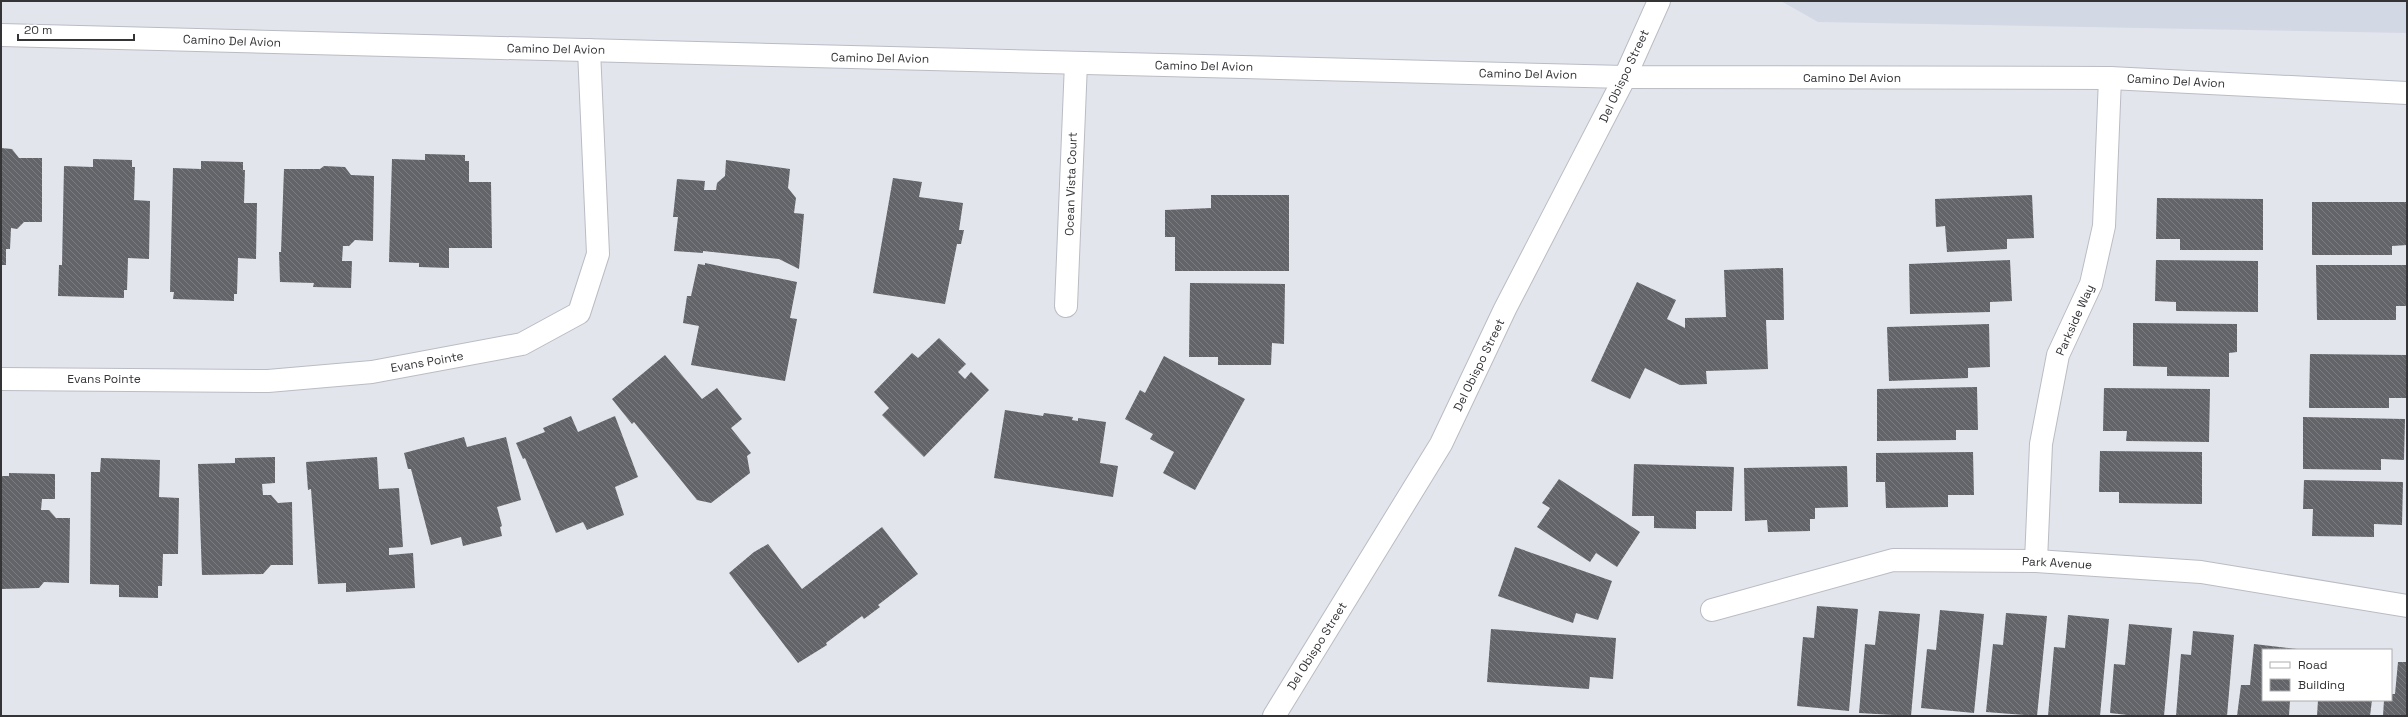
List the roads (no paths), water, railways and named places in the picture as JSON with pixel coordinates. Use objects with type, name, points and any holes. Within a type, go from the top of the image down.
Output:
[{"type":"main road","name":"Del Obispo Street","points":[[1274,716],[1441,444],[1505,309],[1625,77],[1658,1]]},
{"type":"main road","name":"Camino Del Avion","points":[[1,35],[1625,77],[2110,78],[2407,93]]},
{"type":"main road","name":"Evans Pointe","points":[[1,378],[268,381],[372,372],[522,344],[579,313],[598,254],[589,50]]},
{"type":"main road","name":"Ocean Vista Court","points":[[1066,306],[1076,63]]},
{"type":"main road","name":"Parkside Way","points":[[2036,561],[2040,444],[2058,355],[2091,284],[2104,226],[2110,78]]},
{"type":"main road","name":"Park Avenue","points":[[1712,610],[1893,560],[2036,561],[2202,572],[2407,606]]}]
